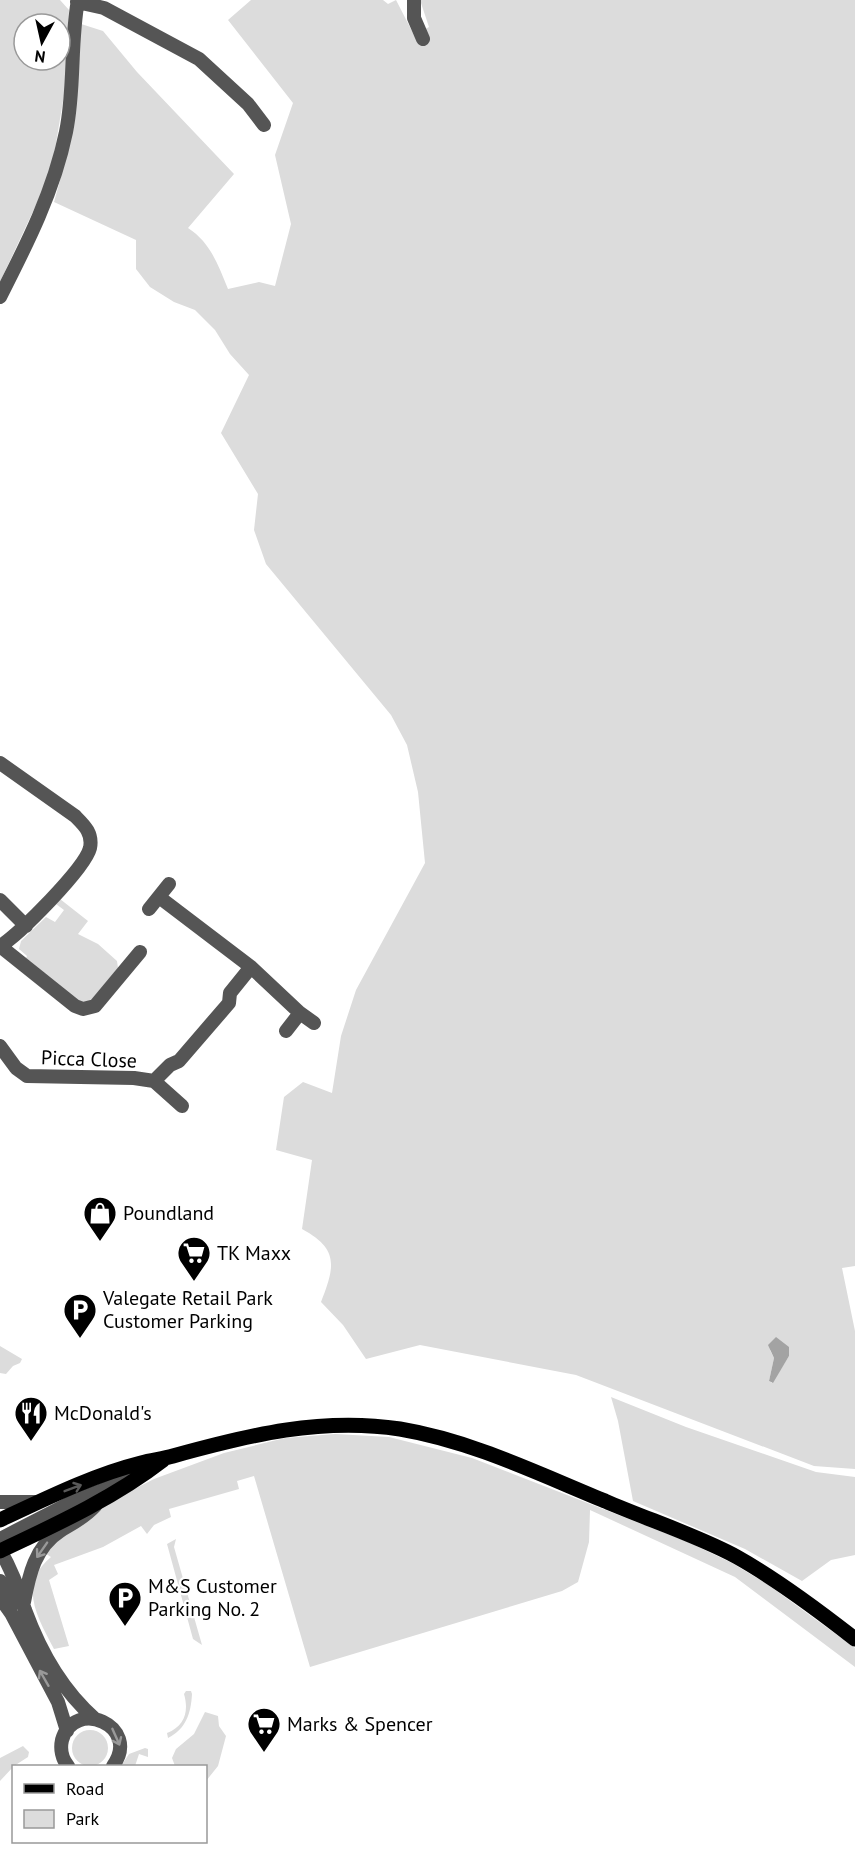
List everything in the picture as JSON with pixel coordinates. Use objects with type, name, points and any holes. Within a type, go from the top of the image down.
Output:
[{"type":"main road","points":[[0,1520],[37,1502],[141,1463],[251,1435],[317,1425],[373,1426],[429,1436],[514,1463],[736,1557],[821,1612],[855,1639]]},
{"type":"main road","points":[[0,1551],[144,1475],[166,1458]]},
{"type":"street","points":[[414,0],[414,18],[423,39]]},
{"type":"street","points":[[0,297],[38,224],[64,139],[70,93],[72,32],[77,1],[108,10],[199,59],[248,104],[264,125]]},
{"type":"street","points":[[0,763],[8,766],[75,816],[86,826],[90,840],[86,856],[26,926],[0,946],[75,1006],[83,1009],[95,1006],[140,952]]},
{"type":"street","points":[[149,909],[169,884]]},
{"type":"street","points":[[159,897],[251,967],[314,1023]]},
{"type":"street","points":[[0,900],[26,926]]},
{"type":"street","name":"Picca Close","points":[[154,1082],[170,1065],[179,1061],[215,1020],[229,1003],[230,993],[251,967]]},
{"type":"street","points":[[286,1030],[300,1012]]},
{"type":"street","name":"Picca Close","points":[[0,1046],[16,1068],[27,1076],[121,1076],[154,1082],[182,1106]]},
{"type":"street","points":[[0,1539],[95,1492],[123,1480],[144,1475]]},
{"type":"street","points":[[24,1604],[34,1561],[44,1546],[60,1531],[81,1520],[101,1499]]},
{"type":"street","points":[[0,1502],[37,1502]]},
{"type":"street","points":[[0,1551],[17,1581],[24,1604],[65,1690],[95,1719],[106,1723],[118,1737],[119,1756],[114,1765]]},
{"type":"street","points":[[0,1581],[12,1605],[11,1613]]},
{"type":"street","points":[[0,1598],[11,1613],[58,1702],[67,1731]]},
{"type":"street","points":[[67,1765],[62,1754],[61,1743],[67,1731],[79,1721],[95,1719]]},
{"type":"green space","points":[[0,0],[60,0],[69,10],[69,12],[12,12],[12,72],[66,72],[51,173],[0,282]]},
{"type":"green space","points":[[251,0],[383,0],[388,4],[396,0],[414,35],[429,27],[420,0],[855,0],[855,1266],[842,1268],[855,1331],[855,1469],[814,1466],[576,1375],[420,1345],[366,1359],[343,1325],[321,1302],[329,1278],[331,1260],[323,1244],[302,1229],[312,1160],[276,1150],[284,1097],[303,1082],[332,1093],[341,1036],[356,990],[425,863],[418,792],[407,745],[391,715],[266,564],[254,530],[258,494],[221,433],[249,375],[230,354],[215,330],[195,310],[174,302],[150,287],[136,269],[136,240],[54,202],[61,177],[78,23],[103,31],[137,72],[234,174],[188,228],[203,240],[217,263],[228,289],[259,282],[275,286],[291,224],[275,155],[293,103],[228,20]],"holes":[[[770,1350],[789,1356],[772,1383],[769,1381],[774,1358]]]},
{"type":"green space","points":[[60,899],[88,921],[78,934],[98,944],[117,961],[118,968],[90,1002],[82,1004],[26,958],[27,956],[19,949],[21,941],[46,917],[55,922],[64,910],[56,904]]},
{"type":"green space","points":[[0,1346],[22,1359],[6,1374],[0,1373]]},
{"type":"green space","points":[[611,1397],[686,1427],[816,1472],[855,1477],[855,1555],[831,1560],[802,1581],[745,1549],[633,1501],[618,1421]]},
{"type":"green space","points":[[335,1434],[389,1437],[472,1458],[688,1542],[732,1563],[767,1584],[855,1648],[855,1667],[735,1577],[590,1510],[589,1542],[578,1582],[562,1591],[310,1667],[254,1476],[237,1481],[239,1489],[169,1509],[171,1517],[154,1525],[147,1534],[141,1526],[103,1547],[54,1565],[58,1574],[49,1580],[69,1646],[54,1649],[37,1614],[34,1602],[35,1579],[51,1557],[43,1552],[109,1502],[154,1479],[224,1453],[285,1438]]},
{"type":"green space","points":[[176,1539],[174,1547],[202,1645],[193,1639],[167,1544]]},
{"type":"green space","points":[[186,1691],[191,1691],[192,1694],[189,1714],[179,1730],[168,1738],[167,1733],[182,1722],[186,1712],[184,1694]]},
{"type":"green space","points":[[205,1712],[218,1716],[219,1726],[226,1736],[218,1766],[207,1780],[207,1765],[175,1765],[172,1758],[176,1749],[194,1734]]},
{"type":"green space","points":[[83,1731],[97,1731],[107,1741],[107,1755],[97,1765],[83,1765],[73,1755],[73,1741]]},
{"type":"green space","points":[[23,1746],[29,1752],[28,1757],[12,1765],[12,1768],[0,1781],[0,1758]]},
{"type":"green space","points":[[148,1749],[148,1757],[139,1754],[135,1765],[122,1765],[129,1754]]},
{"type":"shaded area","points":[[776,1337],[789,1347],[789,1356],[773,1383],[769,1381],[774,1358],[768,1345]]},
{"type":"place","name":"Poundland","points":[[100,1242]]},
{"type":"place","name":"TK Maxx","points":[[194,1282]]},
{"type":"place","name":"Valegate Retail Park Customer Parking","points":[[80,1339]]},
{"type":"place","name":"McDonald's","points":[[31,1442]]},
{"type":"place","name":"M&S Customer Parking No. 2","points":[[125,1627]]},
{"type":"place","name":"Marks & Spencer","points":[[264,1753]]}]
